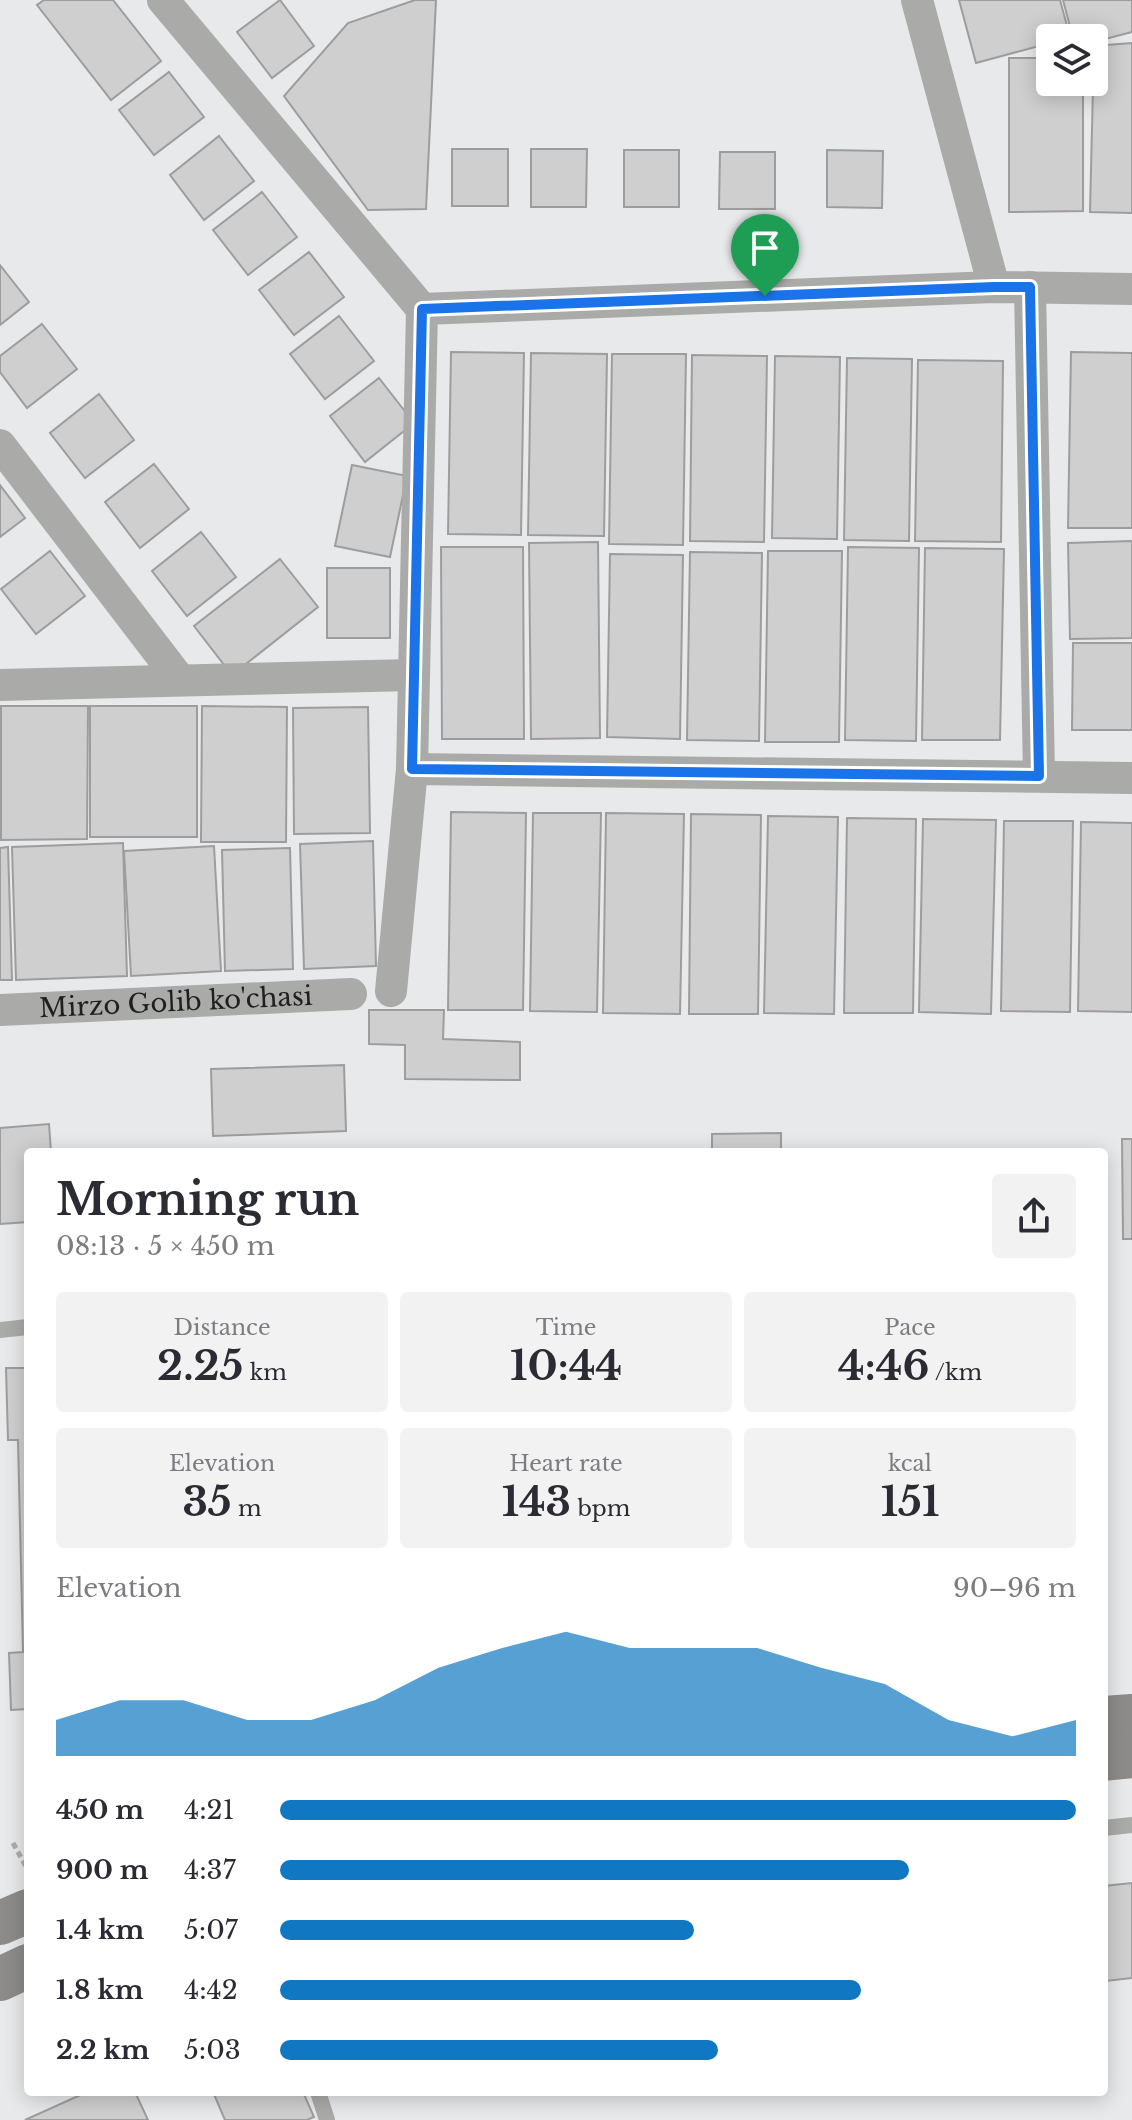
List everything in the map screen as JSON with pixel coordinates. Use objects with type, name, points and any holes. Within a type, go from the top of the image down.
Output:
[{"type":"main road","points":[[1108,1718],[1132,1716]]},
{"type":"main road","points":[[1108,1759],[1132,1756]]},
{"type":"main road","points":[[0,1923],[24,1913]]},
{"type":"main road","points":[[0,1979],[24,1968]]},
{"type":"street","points":[[163,0],[422,309],[412,769],[391,991]]},
{"type":"street","points":[[917,0],[994,287]]},
{"type":"street","points":[[422,309],[994,287],[1132,289]]},
{"type":"street","points":[[1030,287],[1039,776]]},
{"type":"street","points":[[0,445],[180,680]]},
{"type":"street","points":[[0,685],[413,675]]},
{"type":"street","points":[[412,769],[1132,778]]},
{"type":"street","name":"Mirzo Golib ko'chasi","points":[[0,1010],[351,994]]},
{"type":"lane","points":[[0,1330],[24,1327]]},
{"type":"lane","points":[[1108,1828],[1132,1825]]},
{"type":"lane","points":[[319,2096],[327,2120]]},
{"type":"path","points":[[13,1843],[24,1863]]},
{"type":"building","points":[[44,0],[113,0],[161,61],[111,100],[37,5]]},
{"type":"building","points":[[280,0],[314,46],[272,78],[237,32]]},
{"type":"building","points":[[415,0],[436,0],[426,209],[368,210],[284,96],[348,23]]},
{"type":"building","points":[[959,0],[1060,0],[1066,24],[1036,24],[1036,47],[976,63]]},
{"type":"building","points":[[1063,0],[1132,0],[1132,32],[1108,38],[1108,24],[1069,24]]},
{"type":"building","points":[[1132,43],[1132,213],[1090,212],[1093,96],[1108,96],[1108,45]]},
{"type":"building","points":[[1009,58],[1036,58],[1036,96],[1083,96],[1083,211],[1009,212]]},
{"type":"building","points":[[169,72],[204,117],[154,155],[119,110]]},
{"type":"building","points":[[219,136],[254,181],[204,220],[170,175]]},
{"type":"building","points":[[452,149],[508,149],[508,206],[452,206]]},
{"type":"building","points":[[531,149],[587,149],[586,207],[531,207]]},
{"type":"building","points":[[624,150],[679,150],[679,207],[624,207]]},
{"type":"building","points":[[827,150],[883,151],[882,208],[827,207]]},
{"type":"building","points":[[720,152],[775,152],[775,209],[719,209]]},
{"type":"building","points":[[262,192],[297,237],[248,275],[213,230]]},
{"type":"building","points":[[309,252],[344,297],[294,335],[259,290]]},
{"type":"building","points":[[0,265],[29,302],[0,325]]},
{"type":"building","points":[[339,316],[374,361],[325,399],[290,354]]},
{"type":"building","points":[[42,324],[77,369],[27,408],[0,372],[0,356]]},
{"type":"building","points":[[451,352],[524,353],[521,535],[448,534]]},
{"type":"building","points":[[1071,352],[1132,353],[1132,528],[1068,528]]},
{"type":"building","points":[[531,353],[607,354],[604,536],[528,535]]},
{"type":"building","points":[[612,354],[686,354],[683,545],[609,544]]},
{"type":"building","points":[[692,355],[767,356],[764,542],[690,541]]},
{"type":"building","points":[[775,356],[840,357],[837,539],[772,538]]},
{"type":"building","points":[[847,358],[912,359],[909,541],[844,540]]},
{"type":"building","points":[[918,360],[1003,361],[1001,542],[915,541]]},
{"type":"building","points":[[379,378],[414,423],[365,462],[330,416]]},
{"type":"building","points":[[99,394],[134,440],[85,478],[50,433]]},
{"type":"building","points":[[154,464],[189,509],[140,548],[105,502]]},
{"type":"building","points":[[352,465],[407,476],[390,557],[335,546]]},
{"type":"building","points":[[0,485],[25,518],[0,537]]},
{"type":"building","points":[[201,532],[236,577],[187,616],[152,571]]},
{"type":"building","points":[[1132,541],[1132,638],[1070,639],[1068,543]]},
{"type":"building","points":[[598,542],[600,738],[531,739],[529,543]]},
{"type":"building","points":[[441,547],[523,547],[524,739],[442,739]]},
{"type":"building","points":[[848,547],[919,548],[916,741],[845,740]]},
{"type":"building","points":[[925,548],[1004,549],[1000,740],[922,740]]},
{"type":"building","points":[[50,551],[85,596],[36,634],[1,589]]},
{"type":"building","points":[[768,551],[842,551],[839,742],[765,742]]},
{"type":"building","points":[[690,552],[762,553],[759,741],[687,740]]},
{"type":"building","points":[[610,554],[683,555],[680,739],[607,737]]},
{"type":"building","points":[[280,559],[318,607],[232,675],[194,626]]},
{"type":"building","points":[[327,568],[390,568],[390,638],[327,638]]},
{"type":"building","points":[[1073,643],[1132,643],[1132,730],[1072,730]]},
{"type":"building","points":[[1,706],[88,706],[87,839],[1,840]]},
{"type":"building","points":[[90,706],[197,706],[197,837],[90,837]]},
{"type":"building","points":[[202,706],[287,707],[286,842],[201,842]]},
{"type":"building","points":[[368,707],[370,833],[294,834],[293,708]]},
{"type":"building","points":[[451,812],[526,813],[523,1010],[448,1010]]},
{"type":"building","points":[[533,813],[601,813],[597,1012],[530,1011]]},
{"type":"building","points":[[606,813],[684,814],[680,1014],[603,1013]]},
{"type":"building","points":[[691,814],[761,815],[758,1014],[689,1014]]},
{"type":"building","points":[[768,816],[838,817],[834,1014],[764,1013]]},
{"type":"building","points":[[847,818],[916,819],[913,1013],[844,1013]]},
{"type":"building","points":[[923,819],[996,820],[991,1014],[919,1012]]},
{"type":"building","points":[[1004,821],[1073,821],[1070,1012],[1001,1011]]},
{"type":"building","points":[[1081,822],[1132,823],[1132,1012],[1078,1011]]},
{"type":"building","points":[[373,841],[376,966],[304,969],[300,844]]},
{"type":"building","points":[[123,843],[127,976],[16,980],[12,847]]},
{"type":"building","points":[[214,846],[221,971],[131,976],[124,851]]},
{"type":"building","points":[[8,847],[12,980],[0,980],[0,848]]},
{"type":"building","points":[[290,848],[293,969],[225,971],[222,850]]},
{"type":"building","points":[[369,1010],[444,1010],[443,1039],[520,1042],[520,1080],[405,1079],[405,1045],[369,1044]]},
{"type":"building","points":[[344,1065],[346,1131],[213,1136],[211,1069]]},
{"type":"building","points":[[49,1124],[51,1148],[24,1148],[24,1222],[0,1224],[0,1128]]},
{"type":"building","points":[[781,1133],[781,1148],[712,1148],[712,1134]]},
{"type":"building","points":[[1122,1139],[1132,1139],[1132,1239],[1123,1239]]},
{"type":"building","points":[[6,1368],[24,1368],[24,1709],[11,1710],[9,1653],[23,1652],[18,1440],[8,1440]]},
{"type":"building","points":[[1132,1883],[1132,1978],[1108,1981],[1108,1886]]},
{"type":"building","points":[[78,2096],[137,2096],[148,2120],[25,2120]]},
{"type":"building","points":[[215,2096],[305,2096],[314,2117],[307,2120],[225,2120]]},
{"type":"route","points":[[1030,287],[1039,776],[412,769],[422,309],[765,296],[1030,287]]}]
